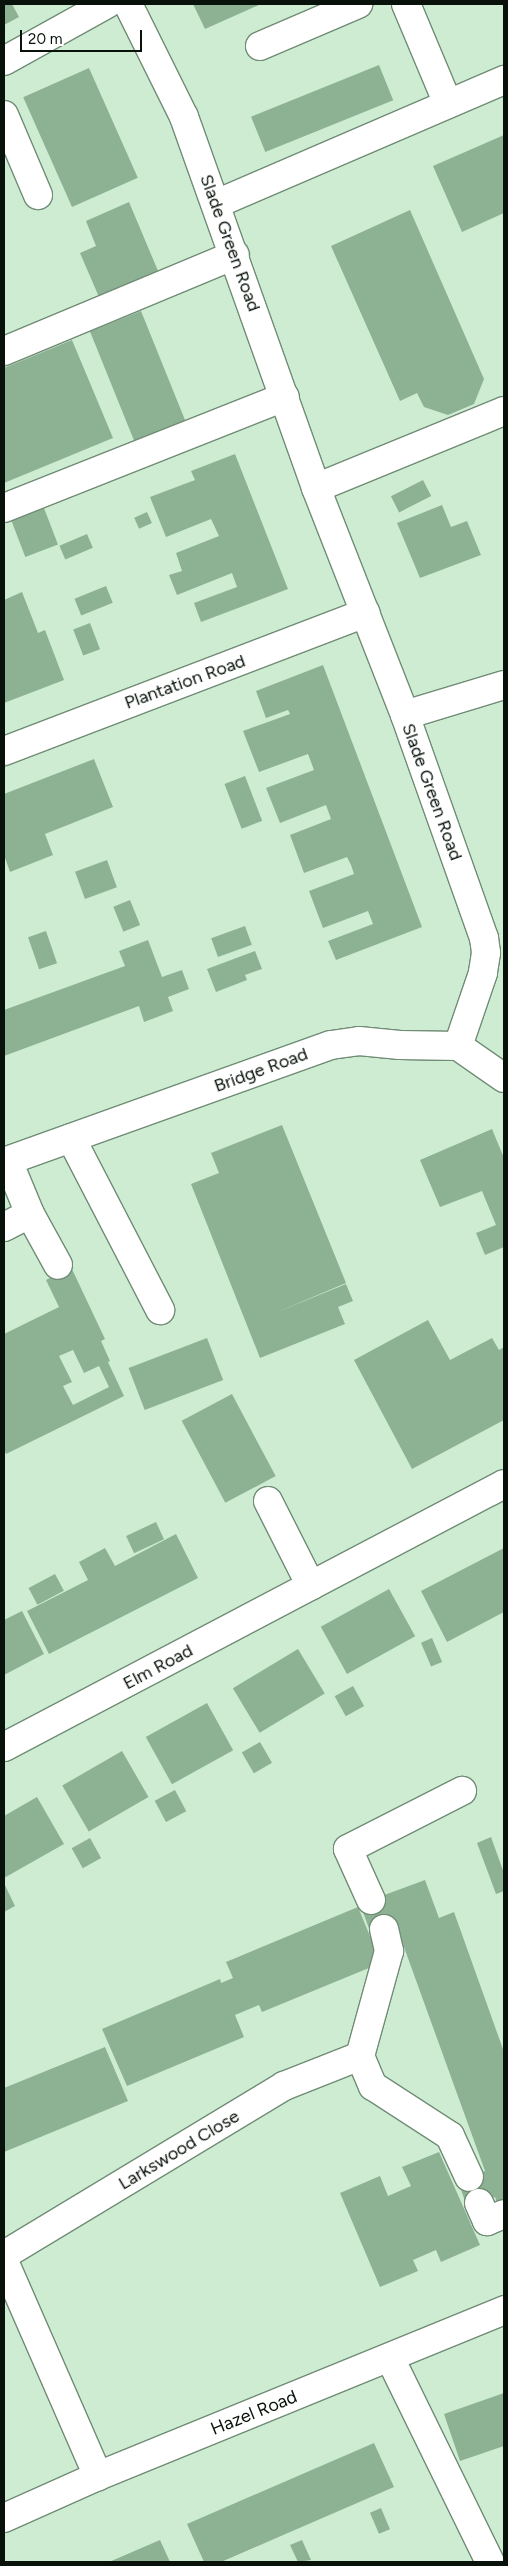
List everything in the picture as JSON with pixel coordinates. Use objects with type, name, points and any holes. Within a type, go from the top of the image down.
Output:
[{"type":"street","points":[[4,61],[107,4]]},
{"type":"street","name":"Slade Green Road","points":[[128,4],[184,117],[235,255],[316,488],[366,613],[486,944],[483,973],[458,1046]]},
{"type":"street","points":[[260,46],[358,4]]},
{"type":"street","points":[[406,4],[448,104]]},
{"type":"street","points":[[216,204],[504,80]]},
{"type":"street","points":[[4,115],[38,195]]},
{"type":"street","points":[[4,351],[235,255]]},
{"type":"street","points":[[4,508],[285,398]]},
{"type":"street","points":[[316,488],[504,410]]},
{"type":"street","name":"Plantation Road","points":[[4,751],[366,613]]},
{"type":"street","points":[[404,715],[504,685]]},
{"type":"street","name":"Bridge Road","points":[[6,1161],[338,1044],[360,1041],[400,1045],[458,1046]]},
{"type":"street","points":[[458,1046],[504,1078]]},
{"type":"street","points":[[72,1138],[160,1310]]},
{"type":"street","points":[[6,1161],[30,1214],[58,1265]]},
{"type":"street","points":[[4,1227],[30,1214]]},
{"type":"street","name":"Elm Road","points":[[4,1747],[504,1484]]},
{"type":"street","points":[[268,1501],[311,1586]]},
{"type":"street","points":[[371,1900],[348,1849],[462,1791]]},
{"type":"street","points":[[384,1929],[389,1952],[360,2056],[373,2086],[450,2136],[469,2177]]},
{"type":"street","name":"Larkswood Close","points":[[4,2255],[284,2086],[360,2056]]},
{"type":"street","points":[[479,2203],[487,2221],[504,2214]]},
{"type":"street","points":[[4,2261],[98,2476]]},
{"type":"street","name":"Hazel Road","points":[[4,2518],[98,2476],[504,2310]]},
{"type":"street","points":[[390,2358],[490,2562]]},
{"type":"building","points":[[4,4],[12,4],[19,17],[4,25]]},
{"type":"building","points":[[193,4],[261,4],[205,29]]},
{"type":"building","points":[[379,65],[393,100],[265,152],[251,117]]},
{"type":"building","points":[[89,68],[138,178],[72,207],[23,97]]},
{"type":"building","points":[[504,135],[504,213],[462,232],[433,166]]},
{"type":"building","points":[[129,202],[161,278],[102,304],[80,253],[96,246],[86,221]]},
{"type":"building","points":[[410,210],[484,379],[474,404],[448,415],[424,407],[417,393],[400,401],[331,246]]},
{"type":"building","points":[[141,311],[185,420],[134,441],[90,332]]},
{"type":"building","points":[[72,340],[113,438],[4,483],[4,368]]},
{"type":"building","points":[[235,454],[288,589],[201,622],[194,603],[237,587],[232,573],[177,595],[169,575],[182,571],[176,553],[219,536],[211,519],[166,537],[150,497],[195,480],[191,471]]},
{"type":"building","points":[[423,480],[431,496],[399,512],[391,496]]},
{"type":"building","points":[[442,505],[451,527],[467,521],[481,555],[420,578],[397,523]]},
{"type":"building","points":[[44,508],[58,544],[25,557],[11,521]]},
{"type":"building","points":[[147,512],[152,523],[139,529],[134,518]]},
{"type":"building","points":[[87,534],[93,548],[65,560],[59,546]]},
{"type":"building","points":[[106,586],[113,603],[81,615],[74,599]]},
{"type":"building","points":[[22,592],[38,633],[45,630],[64,680],[4,703],[4,600]]},
{"type":"building","points":[[90,623],[100,649],[83,656],[73,629]]},
{"type":"building","points":[[323,665],[422,927],[336,960],[328,941],[373,924],[368,911],[323,928],[309,891],[354,874],[351,865],[347,857],[304,873],[290,835],[331,819],[326,805],[280,823],[266,788],[314,770],[308,754],[259,772],[243,731],[290,714],[288,710],[266,718],[256,691]]},
{"type":"building","points":[[94,759],[113,807],[45,834],[53,855],[10,872],[4,855],[4,794]]},
{"type":"building","points":[[245,776],[262,821],[242,829],[224,784]]},
{"type":"building","points":[[107,860],[117,887],[85,899],[75,872]]},
{"type":"building","points":[[130,900],[140,925],[123,932],[113,907]]},
{"type":"building","points":[[245,926],[252,945],[218,957],[211,938]]},
{"type":"building","points":[[46,931],[57,963],[39,969],[28,937]]},
{"type":"building","points":[[148,940],[162,977],[182,970],[189,989],[168,997],[173,1011],[144,1022],[139,1006],[4,1056],[4,1010],[125,966],[119,951]]},
{"type":"building","points":[[255,951],[262,969],[245,975],[247,980],[216,992],[207,969]]},
{"type":"building","points":[[282,1125],[346,1283],[275,1313],[346,1284],[353,1301],[338,1307],[345,1324],[260,1358],[191,1184],[219,1173],[211,1153]]},
{"type":"building","points":[[492,1129],[504,1158],[504,1247],[485,1255],[476,1233],[496,1225],[482,1191],[440,1207],[420,1160]]},
{"type":"building","points":[[71,1267],[105,1339],[101,1341],[110,1361],[108,1362],[124,1396],[6,1454],[4,1449],[4,1334],[59,1307],[46,1280]],"holes":[[[73,1350],[84,1373],[99,1366],[109,1387],[73,1405],[63,1386],[72,1382],[59,1356]]]},
{"type":"building","points":[[428,1320],[450,1360],[492,1338],[499,1350],[504,1347],[504,1420],[412,1469],[354,1360]]},
{"type":"building","points":[[207,1338],[223,1380],[145,1410],[129,1368]]},
{"type":"building","points":[[232,1394],[276,1476],[225,1503],[182,1421]]},
{"type":"building","points":[[156,1522],[164,1539],[134,1553],[126,1536]]},
{"type":"building","points":[[176,1534],[198,1578],[49,1654],[27,1611],[88,1580],[79,1562],[105,1548],[115,1566]]},
{"type":"building","points":[[504,1548],[504,1612],[447,1642],[421,1591]]},
{"type":"building","points":[[55,1574],[64,1591],[37,1605],[29,1588]]},
{"type":"building","points":[[389,1589],[415,1636],[347,1674],[321,1627]]},
{"type":"building","points":[[22,1611],[44,1654],[4,1675],[4,1620]]},
{"type":"building","points":[[432,1638],[442,1662],[431,1667],[421,1643]]},
{"type":"building","points":[[298,1649],[325,1694],[260,1733],[233,1688]]},
{"type":"building","points":[[353,1686],[364,1706],[346,1716],[335,1696]]},
{"type":"building","points":[[207,1703],[233,1750],[172,1784],[146,1737]]},
{"type":"building","points":[[260,1742],[272,1763],[254,1773],[242,1752]]},
{"type":"building","points":[[122,1751],[148,1797],[89,1831],[62,1786]]},
{"type":"building","points":[[175,1790],[186,1811],[166,1822],[155,1801]]},
{"type":"building","points":[[37,1797],[64,1844],[4,1878],[4,1816]]},
{"type":"building","points":[[491,1837],[504,1873],[504,1891],[496,1894],[477,1843]]},
{"type":"building","points":[[90,1838],[101,1858],[83,1868],[72,1848]]},
{"type":"building","points":[[425,1880],[439,1918],[454,1912],[504,2052],[504,2201],[497,2203],[495,2197],[467,2207],[458,2181],[485,2171],[396,1925],[371,1934],[360,1904]]},
{"type":"building","points":[[4,1883],[15,1906],[4,1912]]},
{"type":"building","points":[[358,1907],[381,1963],[262,2012],[259,2005],[235,2015],[244,2037],[127,2086],[102,2029],[220,1979],[221,1983],[233,1978],[226,1962]]},
{"type":"building","points":[[105,2047],[128,2101],[4,2152],[4,2088]]},
{"type":"building","points":[[439,2152],[480,2245],[441,2262],[436,2250],[413,2260],[418,2271],[380,2287],[340,2193],[380,2176],[388,2196],[411,2186],[402,2167]]},
{"type":"building","points":[[504,2393],[504,2446],[460,2461],[444,2414]]},
{"type":"building","points":[[374,2443],[394,2487],[221,2562],[204,2562],[187,2524]]},
{"type":"building","points":[[381,2508],[390,2529],[379,2534],[370,2513]]},
{"type":"building","points":[[160,2540],[170,2562],[109,2562]]},
{"type":"building","points":[[302,2540],[311,2560],[298,2562],[290,2545]]}]
